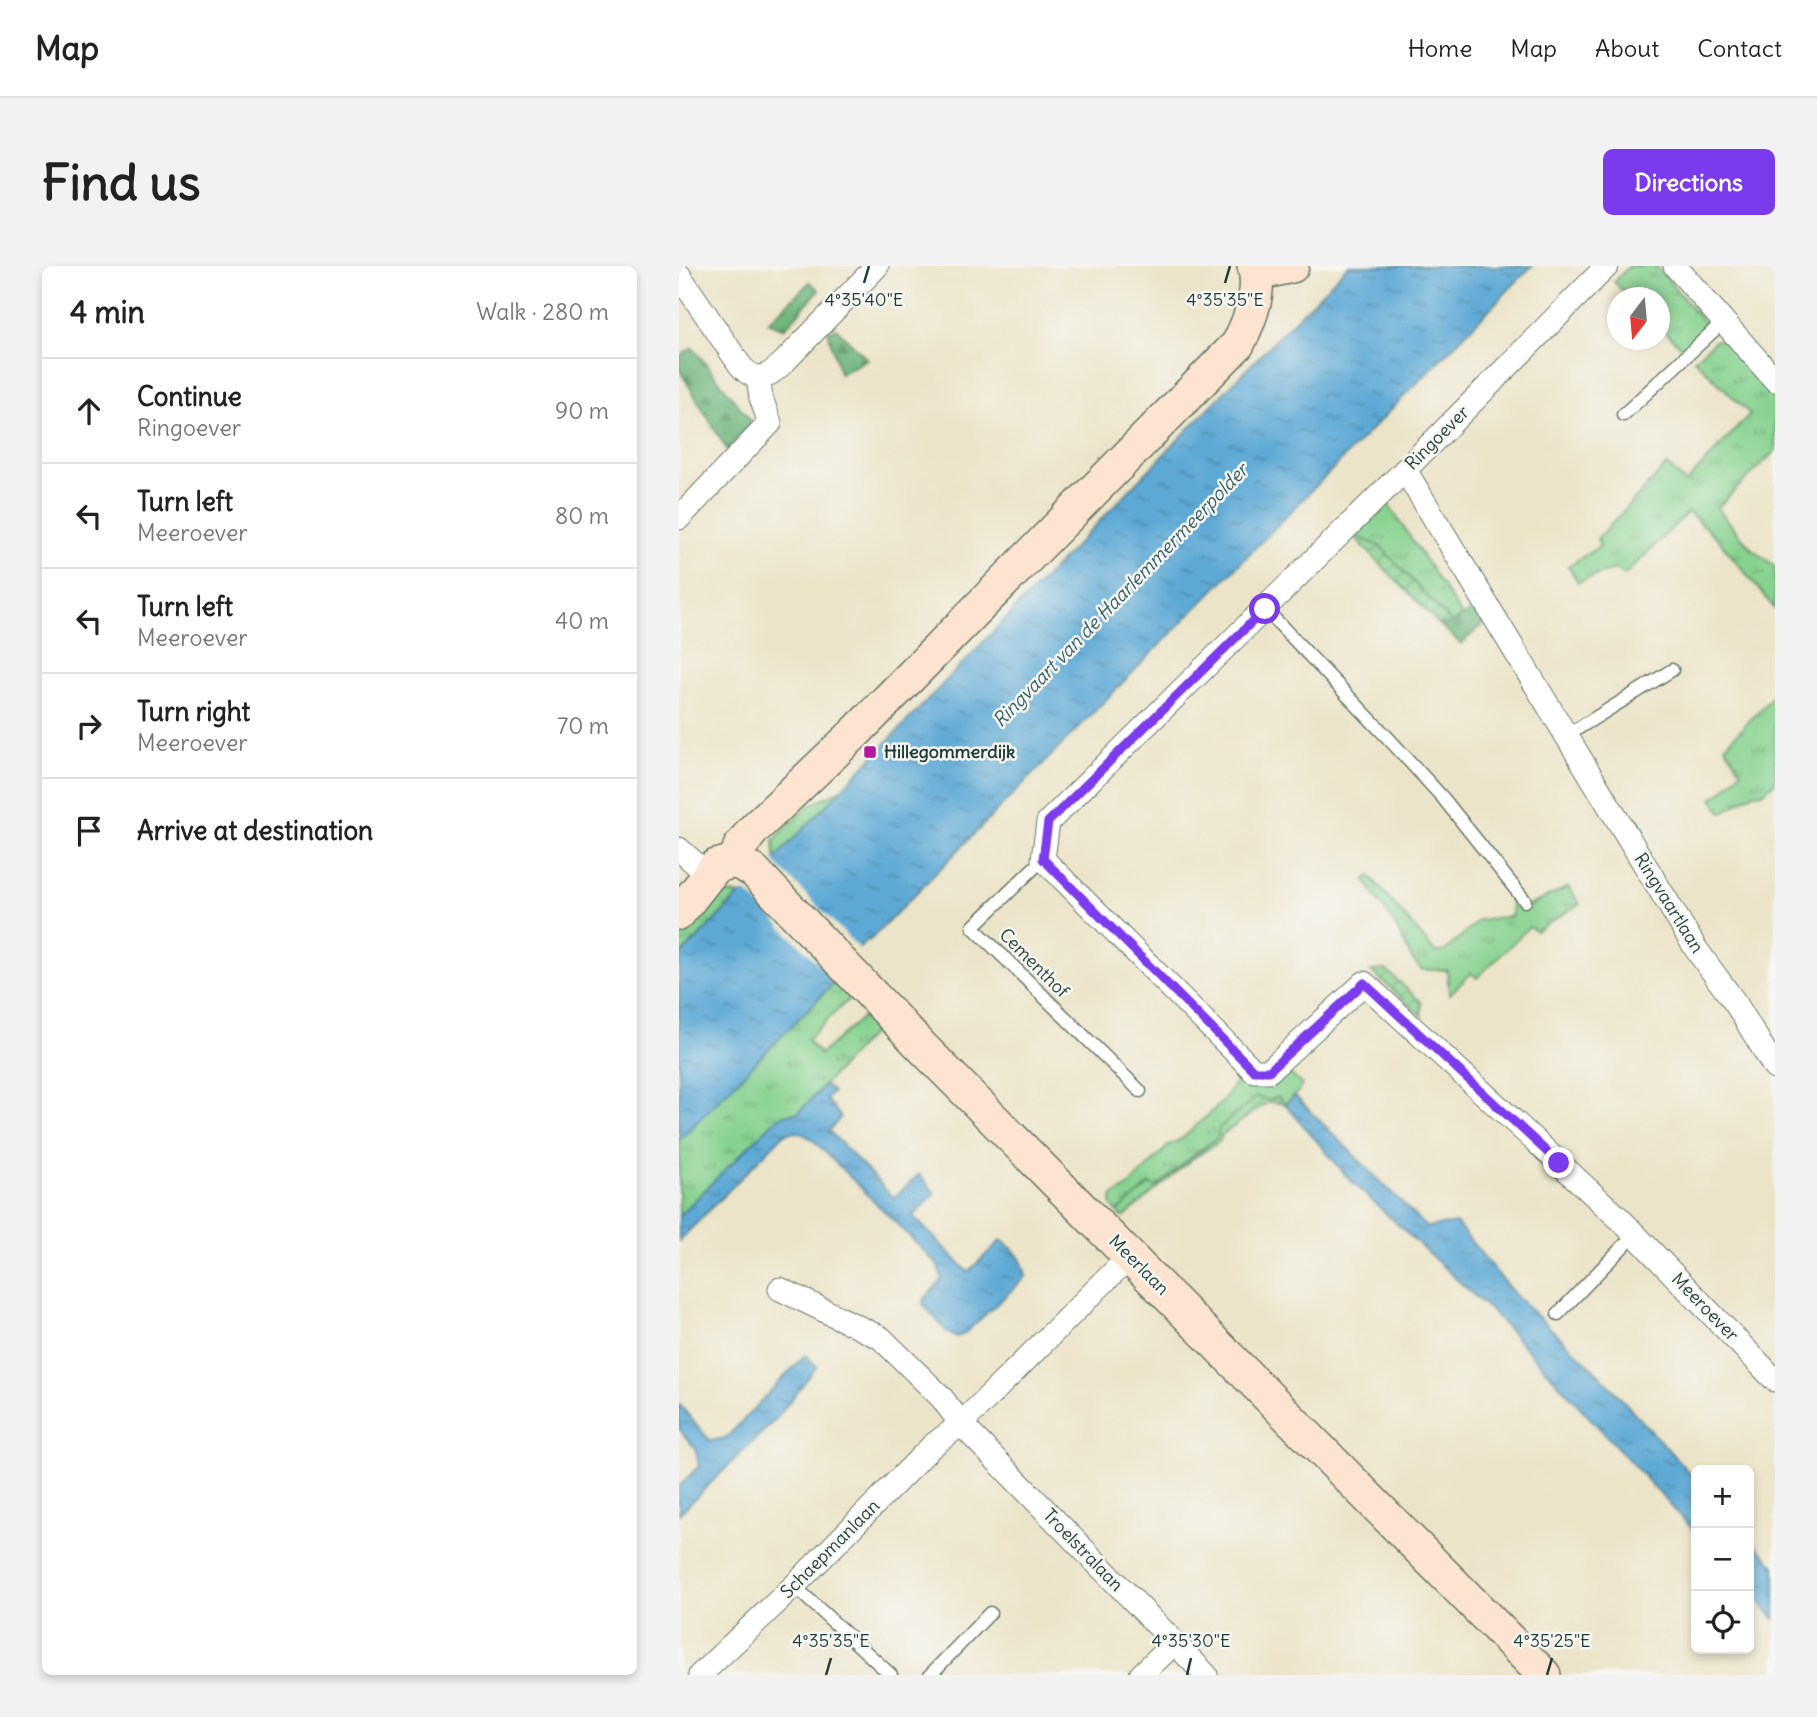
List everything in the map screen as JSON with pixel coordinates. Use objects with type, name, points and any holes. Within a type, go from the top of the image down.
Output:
[{"type":"street","points":[[679,275],[740,365],[747,373],[758,377],[772,373],[877,266]]},
{"type":"street","points":[[679,913],[732,869],[740,847],[753,830],[856,732],[1238,344],[1251,313],[1255,270],[1292,266]]},
{"type":"street","name":"Ringoever","points":[[1043,859],[1048,822],[1405,470],[1607,266]]},
{"type":"street","points":[[1675,266],[1775,380]]},
{"type":"street","points":[[679,518],[770,423],[761,398],[758,377]]},
{"type":"street","name":"Ringvaartlaan","points":[[1405,470],[1696,949],[1775,1068]]},
{"type":"street","points":[[679,849],[732,869]]},
{"type":"street","name":"Meeroever","points":[[1043,859],[1254,1071],[1269,1071],[1364,983],[1635,1234],[1775,1380]]},
{"type":"street","name":"Meerlaan","points":[[732,869],[848,969],[1541,1674]]},
{"type":"street","name":"Schaepmanlaan","points":[[700,1675],[794,1586],[932,1446],[961,1424],[1130,1256]]},
{"type":"street","points":[[780,1289],[881,1338],[942,1398],[961,1424]]},
{"type":"street","name":"Troelstralaan","points":[[961,1424],[1206,1675]]},
{"type":"street","points":[[1141,1675],[1174,1643]]},
{"type":"lane","points":[[1623,415],[1724,321]]},
{"type":"lane","points":[[1265,609],[1443,799],[1525,901]]},
{"type":"lane","points":[[1566,736],[1672,670]]},
{"type":"lane","name":"Cementhof","points":[[1043,859],[974,928],[1140,1091]]},
{"type":"lane","points":[[1558,1314],[1635,1234]]},
{"type":"lane","points":[[794,1586],[891,1675]]},
{"type":"lane","points":[[930,1675],[990,1613]]},
{"type":"green space","points":[[1629,266],[1656,266],[1703,321],[1703,329],[1682,348],[1670,336],[1670,287],[1619,287],[1614,282]]},
{"type":"green space","points":[[810,282],[819,290],[784,329],[768,322]]},
{"type":"green space","points":[[836,328],[867,359],[840,374],[828,332]]},
{"type":"green space","points":[[1716,340],[1722,340],[1726,344],[1769,393],[1775,393],[1775,451],[1717,508],[1752,549],[1775,566],[1775,609],[1717,538],[1688,512],[1625,575],[1615,569],[1578,582],[1568,566],[1600,546],[1597,539],[1667,465],[1686,483],[1750,414],[1694,359]]},
{"type":"green space","points":[[693,348],[752,422],[727,450],[679,369],[679,356]]},
{"type":"green space","points":[[1385,499],[1462,616],[1452,623],[1380,546],[1351,534]]},
{"type":"green space","points":[[1351,534],[1380,546],[1452,623],[1440,625]]},
{"type":"green space","points":[[1472,610],[1483,624],[1461,644],[1440,625],[1452,623]]},
{"type":"green space","points":[[1775,694],[1775,782],[1763,793],[1754,793],[1722,813],[1712,798],[1721,793],[1741,771],[1725,746]]},
{"type":"green space","points":[[844,788],[775,861],[774,840],[808,806]]},
{"type":"green space","points":[[1370,876],[1435,952],[1445,951],[1479,920],[1512,916],[1511,899],[1519,897],[1524,908],[1568,887],[1580,904],[1536,931],[1529,927],[1477,978],[1471,973],[1449,995],[1447,970],[1422,970],[1412,959],[1396,927],[1365,880]]},
{"type":"green space","points":[[716,894],[740,894],[679,957],[679,938]]},
{"type":"green space","points":[[1386,970],[1421,1002],[1422,1016],[1371,971]]},
{"type":"green space","points":[[831,977],[851,997],[807,1040],[820,1054],[863,1017],[877,1028],[798,1113],[776,1119],[679,1216],[679,1140],[832,985]]},
{"type":"green space","points":[[1288,1072],[1302,1085],[1295,1096],[1285,1104],[1278,1097],[1270,1100],[1197,1152],[1155,1188],[1151,1184],[1117,1212],[1111,1204],[1113,1196],[1128,1187],[1168,1146],[1184,1137],[1222,1102],[1240,1076],[1254,1084],[1265,1086],[1277,1082]]},
{"type":"green space","points":[[1256,1097],[1270,1100],[1278,1097],[1285,1104],[1268,1102],[1222,1135],[1220,1141],[1191,1160],[1123,1218],[1117,1212],[1151,1184],[1156,1188],[1218,1137],[1219,1128]]},
{"type":"water","name":"Ringvaart van de Haarlemmermeerpolder","points":[[1348,266],[1532,266],[869,941],[867,939],[832,977],[832,985],[679,1140],[679,957]]},
{"type":"water","points":[[825,1085],[833,1092],[826,1099],[841,1117],[829,1131],[894,1198],[919,1174],[935,1193],[913,1216],[968,1272],[1001,1240],[1015,1251],[1021,1260],[1026,1277],[963,1335],[955,1337],[948,1333],[924,1305],[923,1301],[942,1279],[937,1264],[814,1141],[800,1133],[784,1134],[679,1241],[679,1216],[776,1119],[798,1113]]},
{"type":"water","points":[[1295,1096],[1426,1227],[1456,1223],[1515,1295],[1597,1372],[1691,1475],[1691,1528],[1495,1315],[1351,1181],[1285,1104]]},
{"type":"water","points":[[805,1355],[817,1366],[775,1420],[679,1514],[679,1486],[699,1466],[695,1448],[679,1429],[679,1404],[710,1441],[726,1438]]},
{"type":"water","points":[[1754,1543],[1775,1566],[1775,1619],[1754,1596]]},
{"type":"pier","points":[[774,857],[775,863],[861,950],[835,980],[746,892],[738,892]]},
{"type":"place","name":"Hillegommerdijk","points":[[870,752]]},
{"type":"route","points":[[1265,609],[1048,822],[1043,859],[1254,1071],[1269,1071],[1364,983],[1559,1163]]}]
